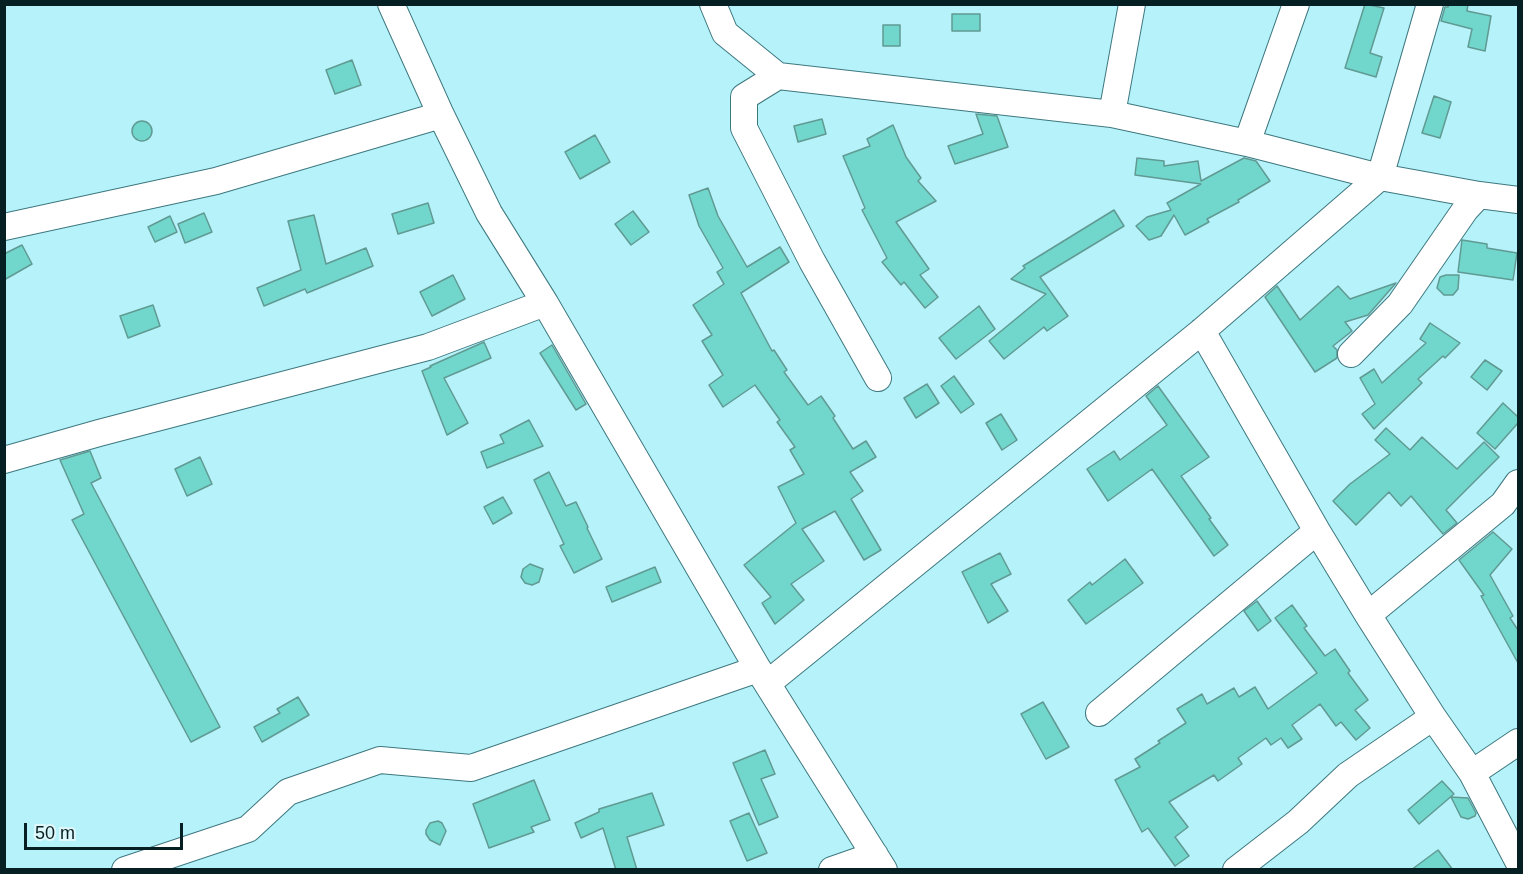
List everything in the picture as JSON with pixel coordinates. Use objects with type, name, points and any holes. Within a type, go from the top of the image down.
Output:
[{"type":"street","points":[[391,4],[441,115],[489,213],[545,303],[763,676],[880,862],[832,870]]},
{"type":"street","points":[[713,4],[725,33],[778,76],[1112,114],[1247,143],[1380,177],[1518,200]]},
{"type":"street","points":[[1112,114],[1132,4]]},
{"type":"street","points":[[1247,143],[1296,4]]},
{"type":"street","points":[[125,870],[248,828],[288,792],[380,760],[471,768],[763,676],[1202,331],[1380,177],[1430,4]]},
{"type":"street","points":[[778,76],[744,97],[744,128],[812,261],[878,378]]},
{"type":"street","points":[[4,227],[216,181],[441,115]]},
{"type":"street","points":[[1351,354],[1400,304],[1465,210],[1479,195]]},
{"type":"street","points":[[4,460],[428,346],[545,303]]},
{"type":"street","points":[[1202,331],[1368,615],[1472,773],[1518,861]]},
{"type":"street","points":[[1368,615],[1503,504],[1518,483]]},
{"type":"street","points":[[1099,713],[1317,531]]},
{"type":"street","points":[[1236,870],[1298,822],[1348,775],[1433,717]]},
{"type":"street","points":[[1472,773],[1518,742]]},
{"type":"building","points":[[1365,4],[1384,8],[1370,53],[1382,57],[1376,77],[1345,68]]},
{"type":"building","points":[[1449,4],[1468,4],[1467,11],[1491,16],[1485,51],[1468,47],[1472,29],[1441,21],[1445,7]]},
{"type":"building","points":[[952,14],[980,14],[980,31],[952,31]]},
{"type":"building","points":[[883,25],[900,25],[900,46],[883,46]]},
{"type":"building","points":[[352,60],[361,85],[335,94],[326,70]]},
{"type":"building","points":[[1434,96],[1451,102],[1440,138],[1422,133]]},
{"type":"building","points":[[976,114],[997,116],[1008,147],[955,164],[948,146],[983,134]]},
{"type":"building","points":[[822,119],[826,134],[798,142],[794,126]]},
{"type":"building","points":[[138,121],[146,121],[152,127],[152,135],[146,141],[138,141],[132,135],[132,127]]},
{"type":"building","points":[[893,125],[906,157],[921,178],[918,181],[936,201],[896,222],[929,269],[920,275],[938,297],[925,308],[904,282],[901,285],[882,262],[887,258],[862,210],[865,208],[843,156],[870,146],[867,139]]},
{"type":"building","points":[[595,135],[610,162],[580,179],[565,152]]},
{"type":"building","points":[[1137,158],[1164,161],[1164,166],[1198,161],[1201,181],[1244,158],[1256,161],[1270,181],[1238,200],[1239,202],[1207,219],[1209,222],[1185,235],[1174,215],[1161,236],[1149,240],[1136,226],[1147,217],[1171,210],[1167,203],[1201,184],[1135,175]]},
{"type":"building","points":[[708,188],[718,216],[747,267],[780,247],[789,262],[741,293],[772,351],[774,350],[787,370],[784,372],[808,405],[821,396],[853,449],[866,441],[876,457],[850,472],[863,491],[851,499],[881,550],[864,560],[835,511],[802,529],[824,561],[791,584],[804,600],[775,624],[762,603],[771,597],[744,565],[796,523],[778,487],[804,474],[790,450],[795,447],[777,422],[780,420],[755,385],[723,407],[709,385],[723,375],[702,341],[712,335],[693,305],[724,284],[717,272],[723,268],[699,226],[689,195]]},
{"type":"building","points":[[428,203],[434,223],[398,234],[392,214]]},
{"type":"building","points":[[1114,210],[1124,226],[1040,277],[1068,316],[1047,331],[1044,327],[1004,359],[989,341],[1046,294],[1011,279],[1025,268],[1023,266]]},
{"type":"building","points":[[633,211],[649,232],[631,245],[615,224]]},
{"type":"building","points":[[204,213],[212,232],[185,243],[178,224]]},
{"type":"building","points":[[314,215],[326,264],[366,248],[373,266],[307,293],[305,289],[264,306],[257,288],[301,270],[288,221]]},
{"type":"building","points":[[170,216],[177,232],[155,242],[148,227]]},
{"type":"building","points":[[1462,240],[1487,244],[1487,248],[1517,253],[1513,280],[1458,272]]},
{"type":"building","points":[[22,245],[32,264],[4,280],[4,254]]},
{"type":"building","points":[[453,275],[465,299],[432,316],[420,292]]},
{"type":"building","points":[[1459,275],[1458,289],[1453,295],[1444,295],[1437,288],[1440,277]]},
{"type":"building","points":[[1396,283],[1368,315],[1345,322],[1352,331],[1333,346],[1337,350],[1337,358],[1315,372],[1265,297],[1277,286],[1300,320],[1338,286],[1350,299]]},
{"type":"building","points":[[153,305],[160,326],[128,338],[120,316]]},
{"type":"building","points":[[979,306],[995,329],[956,359],[939,338]]},
{"type":"building","points":[[1430,323],[1460,343],[1418,379],[1422,383],[1374,429],[1362,414],[1375,404],[1360,378],[1374,369],[1382,383],[1426,343],[1420,339]]},
{"type":"building","points":[[484,342],[491,358],[444,378],[468,423],[447,435],[422,371]]},
{"type":"building","points":[[552,345],[586,404],[576,410],[540,353]]},
{"type":"building","points":[[1485,360],[1502,371],[1487,390],[1471,377]]},
{"type":"building","points":[[954,376],[974,404],[961,413],[941,386]]},
{"type":"building","points":[[927,384],[939,403],[916,418],[904,398]]},
{"type":"building","points":[[1158,386],[1209,457],[1181,476],[1228,545],[1214,556],[1152,469],[1108,501],[1087,469],[1114,451],[1120,460],[1167,425],[1146,396]]},
{"type":"building","points":[[1503,403],[1518,417],[1518,423],[1495,449],[1477,433]]},
{"type":"building","points":[[1001,414],[1017,440],[1002,450],[986,423]]},
{"type":"building","points":[[529,420],[543,446],[487,468],[481,452],[504,443],[500,435]]},
{"type":"building","points":[[1386,428],[1410,450],[1422,437],[1457,469],[1484,442],[1499,457],[1446,510],[1457,523],[1443,534],[1411,496],[1401,506],[1389,492],[1356,525],[1333,501],[1350,484],[1390,454],[1375,440]]},
{"type":"building","points":[[90,451],[101,478],[91,483],[220,727],[191,742],[72,520],[84,514],[60,460]]},
{"type":"building","points":[[200,457],[212,484],[187,496],[175,469]]},
{"type":"building","points":[[549,472],[566,506],[576,502],[602,559],[574,573],[560,546],[564,544],[534,480]]},
{"type":"building","points":[[503,497],[512,513],[493,524],[484,507]]},
{"type":"building","points":[[1493,532],[1512,549],[1490,575],[1513,616],[1510,618],[1518,630],[1518,663],[1481,596],[1484,595],[1459,560]]},
{"type":"building","points":[[1000,553],[1011,574],[991,584],[1008,611],[988,623],[962,572]]},
{"type":"building","points":[[1125,559],[1143,583],[1086,624],[1068,600],[1090,582],[1092,585]]},
{"type":"building","points":[[530,564],[543,569],[539,582],[532,585],[525,583],[521,577],[523,569]]},
{"type":"building","points":[[655,567],[661,582],[612,602],[606,587]]},
{"type":"building","points":[[1257,601],[1271,621],[1258,631],[1244,611]]},
{"type":"building","points":[[1292,605],[1307,626],[1304,628],[1325,656],[1335,649],[1350,671],[1348,673],[1368,700],[1355,710],[1370,728],[1356,740],[1341,722],[1336,726],[1320,704],[1292,725],[1302,739],[1288,748],[1281,738],[1271,745],[1266,738],[1238,758],[1242,764],[1218,781],[1214,775],[1169,802],[1188,827],[1175,837],[1189,856],[1175,866],[1148,828],[1142,832],[1115,780],[1140,767],[1135,759],[1186,723],[1177,709],[1202,694],[1207,704],[1234,688],[1239,697],[1255,687],[1268,709],[1317,673],[1275,618]]},
{"type":"building","points":[[298,697],[309,715],[262,742],[254,727],[280,713],[277,709]]},
{"type":"building","points":[[1043,702],[1069,747],[1046,759],[1021,714]]},
{"type":"building","points":[[765,750],[775,774],[761,779],[778,817],[759,825],[733,763]]},
{"type":"building","points":[[534,780],[550,820],[531,827],[534,832],[489,848],[473,804]]},
{"type":"building","points":[[1442,781],[1454,794],[1419,824],[1408,810]]},
{"type":"building","points":[[652,793],[664,825],[627,837],[637,870],[616,870],[603,828],[581,838],[575,823],[599,812],[599,809]]},
{"type":"building","points":[[1451,797],[1468,798],[1476,813],[1475,816],[1468,819],[1461,817]]},
{"type":"building","points":[[749,813],[767,853],[747,861],[730,821]]},
{"type":"building","points":[[438,821],[442,823],[446,831],[440,845],[430,840],[426,834],[430,823]]},
{"type":"building","points":[[1438,850],[1453,870],[1411,870]]}]
